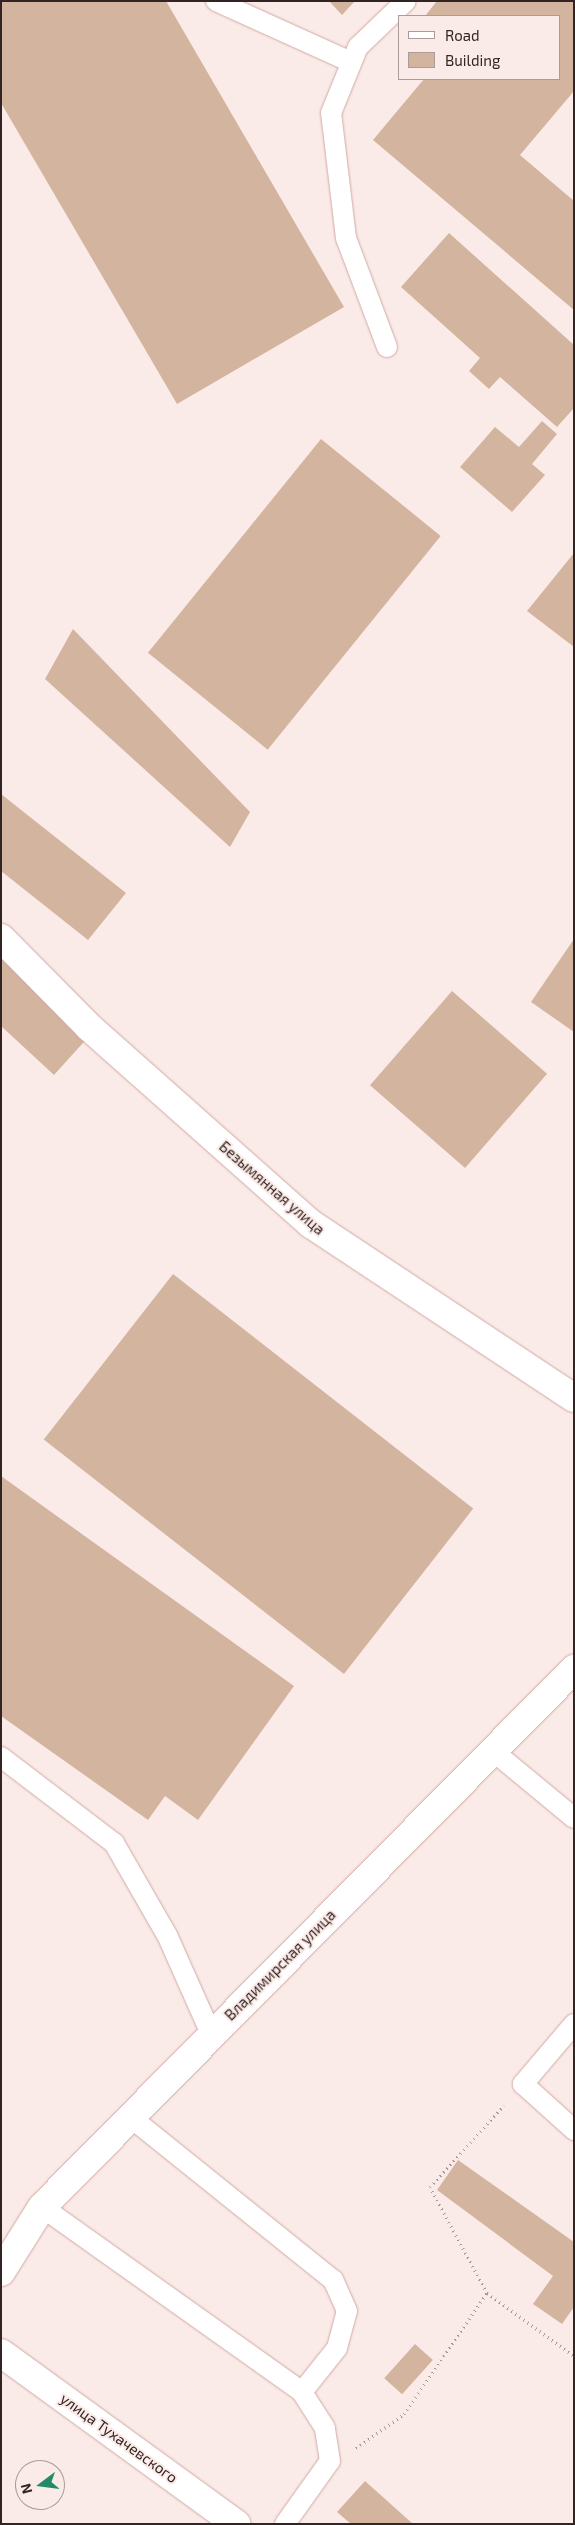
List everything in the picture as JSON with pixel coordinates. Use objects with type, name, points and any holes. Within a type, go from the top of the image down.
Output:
[{"type":"street","name":"Безымянная улица","points":[[1,938],[89,1027],[310,1224],[574,1398]]},
{"type":"street","name":"Владимирская улица","points":[[1,2272],[42,2207],[574,1669]]},
{"type":"street","name":"улица Тухачевского","points":[[1,2352],[236,2524]]},
{"type":"lane","points":[[216,1],[351,62]]},
{"type":"lane","points":[[388,347],[346,238],[331,113],[358,47],[406,1]]},
{"type":"lane","points":[[492,1751],[574,1818]]},
{"type":"lane","points":[[1,1757],[114,1843],[167,1935],[211,2034]]},
{"type":"lane","points":[[574,2024],[523,2084],[574,2130]]},
{"type":"lane","points":[[130,2117],[334,2280],[348,2312],[337,2348],[302,2392]]},
{"type":"lane","points":[[42,2207],[302,2392],[325,2428],[330,2461],[285,2524]]},
{"type":"path","points":[[523,2084],[430,2187],[488,2293],[574,2356]]},
{"type":"path","points":[[324,2470],[404,2414],[488,2293]]},
{"type":"building","points":[[1,1],[166,1],[344,307],[177,404],[1,103]]},
{"type":"building","points":[[329,1],[355,1],[342,15]]},
{"type":"building","points":[[437,1],[574,1],[574,91],[520,155],[574,201],[574,310],[373,140],[423,80],[560,80],[560,15],[426,15]]},
{"type":"building","points":[[449,233],[574,345],[574,408],[557,427],[500,377],[489,389],[469,371],[480,358],[401,287]]},
{"type":"building","points":[[542,421],[557,434],[532,464],[545,475],[512,512],[460,467],[495,427],[519,447]]},
{"type":"building","points":[[321,439],[441,536],[268,750],[148,653]]},
{"type":"building","points":[[574,553],[574,647],[527,611]]},
{"type":"building","points":[[73,629],[250,812],[230,847],[45,679]]},
{"type":"building","points":[[1,794],[126,893],[88,940],[1,871]]},
{"type":"building","points":[[574,939],[574,1032],[531,1002]]},
{"type":"building","points":[[1,953],[91,1034],[54,1075],[1,1026]]},
{"type":"building","points":[[452,991],[547,1074],[465,1168],[370,1085]]},
{"type":"building","points":[[173,1274],[473,1509],[344,1674],[44,1439]]},
{"type":"building","points":[[1,1476],[294,1686],[198,1820],[165,1796],[148,1820],[1,1716]]},
{"type":"building","points":[[458,2160],[574,2242],[574,2307],[562,2324],[533,2304],[553,2276],[437,2190]]},
{"type":"building","points":[[415,2344],[433,2360],[402,2394],[384,2378]]},
{"type":"building","points":[[365,2481],[413,2524],[351,2524],[337,2512]]}]
